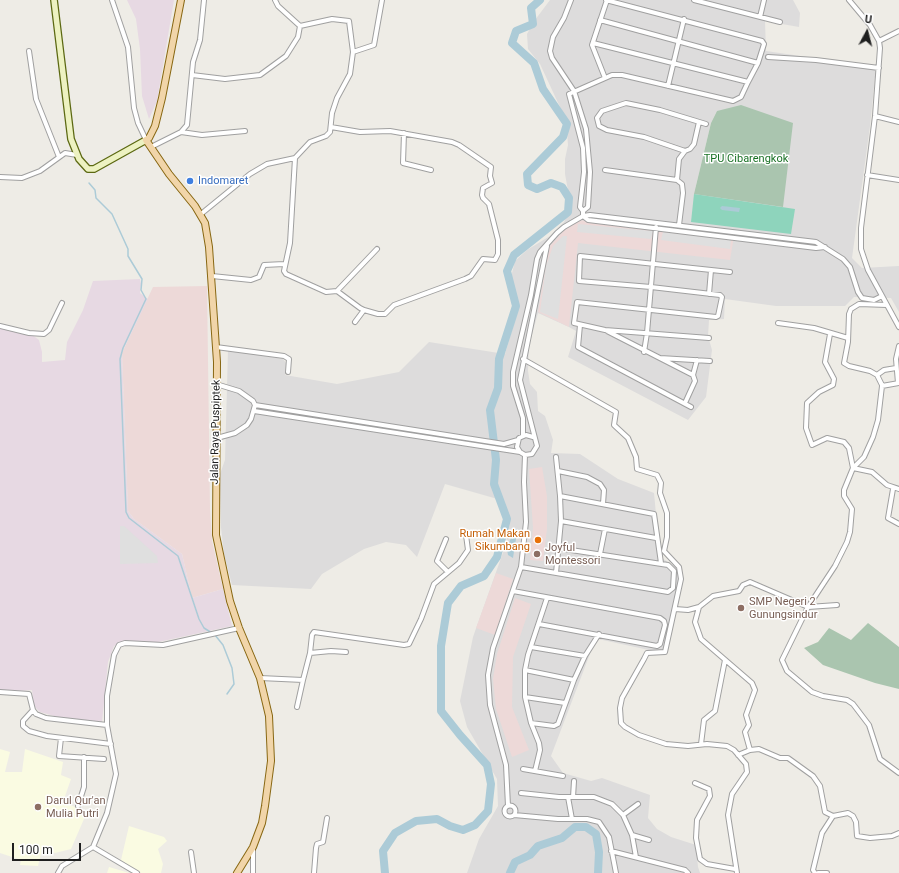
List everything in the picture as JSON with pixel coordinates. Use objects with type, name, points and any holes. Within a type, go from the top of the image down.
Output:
[{"type":"main road","points":[[146,140],[149,138],[155,126],[162,98],[180,0]]},
{"type":"main road","name":"Jalan Raya Puspiptek","points":[[146,140],[169,174],[201,214],[205,223],[212,276],[216,347],[216,535],[227,586],[239,628],[260,678],[269,716],[271,761],[262,823],[253,847],[237,873]]},
{"type":"street","points":[[54,0],[71,139],[77,155],[88,169],[92,170],[146,140]]},
{"type":"street","name":"Jalan Raya Puspiptek","points":[[112,0],[128,47],[134,108],[138,123],[146,140]]},
{"type":"street","points":[[150,147],[181,132],[188,122],[193,58],[200,40],[204,0]]},
{"type":"street","points":[[275,0],[278,6],[300,26]]},
{"type":"street","points":[[353,52],[374,45],[382,0]]},
{"type":"street","points":[[571,0],[564,18],[553,37],[550,51],[552,58],[574,91],[586,128],[590,172],[588,207],[583,211]]},
{"type":"street","points":[[583,216],[583,211],[580,207],[584,172],[582,139],[569,94],[605,78],[617,75],[629,76],[732,101],[741,97],[758,63],[764,44],[762,41],[607,0],[593,43],[593,48],[605,78]]},
{"type":"street","points":[[694,0],[780,22]]},
{"type":"street","points":[[760,17],[764,0]]},
{"type":"street","points":[[849,0],[870,25],[879,41],[879,68],[875,116],[861,228],[861,249],[868,270],[899,327]]},
{"type":"street","points":[[201,214],[240,180],[260,167],[295,158],[310,142],[326,136],[331,127],[332,113],[337,98],[350,74],[353,52],[351,27],[348,21],[332,19],[300,26]]},
{"type":"street","points":[[600,20],[758,63]]},
{"type":"street","points":[[668,86],[684,20]]},
{"type":"street","points":[[192,75],[225,79],[260,75],[286,56],[298,37],[300,26]]},
{"type":"street","points":[[879,41],[899,31]]},
{"type":"street","points":[[593,43],[748,82]]},
{"type":"street","points":[[29,51],[36,99],[59,157]]},
{"type":"street","points":[[768,57],[816,60],[879,68]]},
{"type":"street","points":[[685,151],[644,136],[607,130],[599,126],[597,118],[602,111],[626,103],[660,110],[706,124]]},
{"type":"street","points":[[875,116],[899,122]]},
{"type":"street","points":[[677,180],[679,159],[685,151],[690,149],[694,144],[699,122]]},
{"type":"street","points":[[331,127],[360,132],[390,131],[459,145],[491,166],[490,176],[492,183],[483,188],[482,195],[490,207],[498,240],[497,257],[494,261],[480,261],[472,275],[465,280],[394,305],[385,314],[378,314],[364,310],[337,291]]},
{"type":"street","points":[[181,132],[202,135],[245,131]]},
{"type":"street","points":[[404,134],[404,164],[431,170]]},
{"type":"street","points":[[0,177],[22,178],[40,171],[66,152],[77,155]]},
{"type":"street","points":[[295,158],[290,243],[284,264],[284,271],[286,274],[326,292],[337,291],[378,250]]},
{"type":"street","points":[[605,170],[677,180],[682,184],[683,193],[679,225]]},
{"type":"street","points":[[584,172],[590,172]]},
{"type":"street","points":[[867,175],[899,180]]},
{"type":"street","points":[[523,435],[523,418],[514,386],[513,372],[540,252],[564,227],[583,216],[590,215],[656,222],[816,242],[843,259],[850,267],[858,292],[862,298],[874,300],[882,296]]},
{"type":"street","points":[[583,216],[588,220],[816,248],[825,247]]},
{"type":"street","points":[[644,352],[647,333],[656,222]]},
{"type":"street","points":[[708,229],[708,234]]},
{"type":"street","points":[[254,412],[520,452],[525,455],[532,454],[536,449],[537,442],[534,437],[520,380],[547,246]]},
{"type":"street","points":[[709,338],[605,330],[574,323],[577,302],[718,317],[722,296],[651,287],[579,281],[581,255],[730,272]]},
{"type":"street","points":[[212,276],[251,280],[259,278],[264,265],[284,264]]},
{"type":"street","points":[[709,294],[711,270]]},
{"type":"street","points":[[534,280],[541,281]]},
{"type":"street","points":[[0,326],[29,333],[44,334],[48,330],[62,303]]},
{"type":"street","points":[[887,305],[862,304],[854,306],[849,314],[845,365],[870,371],[877,375],[882,385],[878,420],[873,437],[864,457],[853,468],[843,493],[852,507],[850,532],[839,559],[808,607],[782,660],[784,667],[808,689],[818,695],[847,700],[854,704],[869,725],[880,759],[899,773]]},
{"type":"street","points":[[355,322],[364,310]]},
{"type":"street","points":[[778,323],[814,328],[830,334],[848,338]]},
{"type":"street","points":[[580,325],[578,347],[691,407]]},
{"type":"street","points":[[605,330],[644,352],[693,375]]},
{"type":"street","points":[[830,334],[825,362],[834,379],[833,384],[819,392],[807,403],[806,428],[812,445],[827,438],[844,442],[849,448],[853,468]]},
{"type":"street","points":[[882,385],[898,383],[896,368],[899,346]]},
{"type":"street","points":[[216,347],[284,356],[289,360],[288,372]]},
{"type":"street","points":[[659,358],[710,361]]},
{"type":"street","points":[[523,360],[616,412],[614,425],[628,438],[636,457],[637,469],[657,476],[661,483],[660,493],[667,513],[667,537],[664,551],[679,567],[681,579],[665,652],[648,653],[625,691],[620,708],[621,723],[635,733],[658,742],[688,746],[701,744],[727,746],[746,764],[747,769],[745,776],[732,794],[728,815],[736,871],[707,864],[700,859],[696,838],[697,820],[710,796],[709,789],[695,783]]},
{"type":"street","points":[[685,403],[695,381],[693,375],[697,360]]},
{"type":"street","points":[[877,375],[884,370],[896,368]]},
{"type":"street","points":[[216,384],[239,391],[253,401],[255,405],[251,419],[242,429],[235,433],[217,438]]},
{"type":"street","points":[[255,405],[504,444],[518,440],[523,435],[528,434],[534,437]]},
{"type":"street","points":[[518,440],[517,447],[520,452]]},
{"type":"street","points":[[525,455],[524,482],[526,522],[521,567],[493,648],[488,675],[490,705],[506,765],[508,806],[505,808],[504,814],[509,817],[514,815],[572,818],[587,819],[599,822],[609,837],[616,873]]},
{"type":"street","points":[[556,457],[561,521],[556,572]]},
{"type":"street","points":[[853,468],[872,472],[893,489],[899,489]]},
{"type":"street","points":[[558,471],[587,477],[600,484],[604,490],[602,504]]},
{"type":"street","points":[[893,489],[888,518],[899,524]]},
{"type":"street","points":[[560,496],[654,514],[660,562]]},
{"type":"street","points":[[561,521],[656,538]]},
{"type":"street","points":[[600,554],[605,529]]},
{"type":"street","points":[[298,707],[310,653],[312,635],[316,632],[404,645],[409,644],[421,619],[432,587],[438,578],[459,563],[468,550],[466,535]]},
{"type":"street","points":[[446,539],[437,561],[448,571]]},
{"type":"street","points":[[521,567],[669,592],[675,583],[674,570],[668,565],[660,562],[558,548]]},
{"type":"street","points":[[675,609],[688,610],[699,607],[713,596],[739,591],[743,585],[750,582],[808,607],[837,605]]},
{"type":"street","points":[[513,591],[660,618],[665,622],[660,644],[657,646],[539,624]]},
{"type":"street","points":[[535,771],[540,750],[539,743],[531,723],[525,697],[525,670],[531,646],[547,598]]},
{"type":"street","points":[[699,607],[695,622],[701,639],[752,682],[755,690],[746,716],[749,725],[745,732],[750,750]]},
{"type":"street","points":[[58,873],[62,866],[93,847],[107,813],[116,779],[116,768],[108,725],[108,689],[114,655],[118,645],[125,643],[163,645],[239,628]]},
{"type":"street","points":[[531,723],[557,725],[585,656],[599,634]]},
{"type":"street","points":[[531,646],[585,656]]},
{"type":"street","points":[[310,653],[331,651],[346,652]]},
{"type":"street","points":[[701,744],[704,720],[716,711],[725,660]]},
{"type":"street","points":[[525,670],[574,680]]},
{"type":"street","points":[[260,678],[303,680]]},
{"type":"street","points":[[0,692],[30,694],[33,710],[36,714],[46,718],[108,725]]},
{"type":"street","points":[[525,697],[565,704]]},
{"type":"street","points":[[33,710],[23,721],[26,729],[35,734],[111,744]]},
{"type":"street","points":[[61,738],[59,756],[104,759]]},
{"type":"street","points":[[738,755],[750,750],[759,749],[780,758],[788,758],[813,776],[820,786],[824,812],[834,816],[848,813],[853,816],[856,822],[857,836],[870,838],[892,836],[899,833]]},
{"type":"street","points":[[78,806],[84,787],[84,758]]},
{"type":"street","points":[[523,769],[563,776]]},
{"type":"street","points":[[573,797],[574,781]]},
{"type":"street","points":[[521,793],[600,798],[612,804],[623,815],[632,835],[636,858]]},
{"type":"street","points":[[568,797],[572,818]]},
{"type":"street","points":[[623,815],[638,804]]},
{"type":"street","points":[[508,806],[515,809],[514,815]]},
{"type":"street","points":[[815,873],[814,870],[822,833],[834,816]]},
{"type":"street","points":[[314,873],[316,848],[317,844],[323,842],[327,818]]},
{"type":"street","points":[[632,835],[649,840]]},
{"type":"street","points":[[93,847],[137,873]]},
{"type":"street","points":[[253,847],[253,873]]},
{"type":"street","points":[[611,851],[684,870],[688,873]]},
{"type":"street","points":[[191,852],[194,873]]},
{"type":"street","points":[[818,873],[827,873]]},
{"type":"shaded area","points":[[127,0],[174,0],[157,101],[149,119],[142,96],[140,49],[136,19]]},
{"type":"shaded area","points":[[550,0],[793,0],[800,13],[799,27],[765,21],[766,51],[876,67],[870,126],[852,258],[862,268],[899,266],[899,312],[891,298],[854,297],[845,306],[776,306],[725,299],[724,319],[709,320],[708,336],[712,350],[706,397],[688,420],[568,357],[576,331],[538,313],[529,346],[528,371],[530,384],[537,392],[538,411],[545,416],[553,440],[551,453],[580,454],[618,479],[654,493],[660,557],[681,570],[663,653],[598,639],[593,646],[551,756],[563,773],[591,781],[602,778],[650,795],[648,818],[657,829],[671,837],[696,845],[700,873],[467,873],[479,839],[498,806],[497,779],[467,727],[460,701],[473,637],[506,544],[509,518],[501,500],[445,484],[417,557],[406,545],[386,542],[364,549],[322,574],[311,589],[232,585],[224,554],[221,527],[220,474],[225,460],[228,350],[283,359],[286,363],[285,375],[337,384],[399,372],[429,342],[505,354],[519,306],[512,284],[512,273],[515,261],[527,250],[550,236],[564,222],[571,207],[565,174],[565,159],[568,145],[566,120],[540,64],[528,49],[527,34],[535,20]],"holes":[[[717,111],[694,194],[711,123]]]},
{"type":"shaded area","points":[[579,220],[734,236],[730,260],[578,243],[569,327],[538,312],[549,247],[566,228]]},
{"type":"shaded area","points":[[578,224],[653,231],[651,239],[577,232]]},
{"type":"shaded area","points":[[663,232],[731,240],[730,249],[661,240]]},
{"type":"shaded area","points":[[563,236],[567,236],[558,319],[540,312],[546,266],[553,246]]},
{"type":"shaded area","points":[[140,279],[140,293],[148,299],[122,353],[128,511],[134,519],[182,554],[192,598],[223,589],[232,626],[154,643],[122,642],[114,646],[108,662],[102,722],[58,717],[40,712],[34,706],[32,690],[8,692],[0,691],[0,327],[31,334],[39,340],[42,352],[42,362],[65,360],[67,342],[83,310],[93,281]]},
{"type":"shaded area","points":[[207,286],[210,509],[212,541],[223,589],[192,598],[182,554],[134,519],[128,511],[122,353],[153,287]]},
{"type":"shaded area","points":[[542,467],[547,496],[547,529],[543,561],[530,560],[533,528],[529,469]]},
{"type":"shaded area","points":[[120,526],[124,526],[157,556],[158,563],[120,564]]},
{"type":"shaded area","points":[[496,573],[513,579],[495,635],[476,628]]},
{"type":"shaded area","points":[[515,598],[531,604],[513,657],[512,707],[529,750],[512,757],[496,709],[493,679],[497,654]]},
{"type":"shaded area","name":"Darul Qur'an Mulia Putri","points":[[0,749],[10,752],[5,772],[22,772],[25,749],[63,762],[61,775],[71,779],[63,802],[87,812],[71,849],[55,853],[42,849],[38,866],[20,865],[21,860],[0,853]]},
{"type":"shaded area","points":[[129,826],[164,837],[167,841],[158,849],[163,864],[161,873],[141,873],[121,860]]},
{"type":"shaded area","points":[[109,867],[126,872],[129,873],[107,873]]},
{"type":"green space","name":"TPU Cibarengkok","points":[[741,105],[793,123],[783,207],[694,194],[711,123],[717,111]]},
{"type":"green space","points":[[694,194],[795,209],[791,234],[691,222]]},
{"type":"green space","points":[[868,623],[899,647],[899,689],[875,683],[823,665],[804,648],[818,642],[829,628],[851,640]]},
{"type":"water","points":[[722,206],[740,208],[739,212],[722,210],[720,208]]},
{"type":"water","points":[[514,529],[517,529],[517,532],[513,558],[508,555],[507,549]]},
{"type":"waterway","points":[[385,873],[383,851],[395,833],[416,821],[437,819],[450,826],[463,830],[475,825],[488,811],[491,784],[487,765],[441,711],[441,646],[448,603],[461,586],[484,576],[497,557],[507,519],[494,484],[496,460],[490,410],[498,388],[499,359],[516,306],[507,271],[514,255],[568,212],[569,198],[562,187],[551,183],[537,189],[528,185],[527,174],[563,137],[567,124],[543,89],[534,63],[512,43],[516,31],[533,24],[531,8],[540,0]]},
{"type":"waterway","points":[[89,183],[95,190],[96,198],[112,214],[128,249],[128,256],[142,279],[141,290],[146,299],[123,348],[120,359],[126,512],[129,518],[178,556],[199,619],[204,628],[212,633]]},
{"type":"waterway","points":[[215,635],[223,645],[232,668],[234,684],[227,694]]},
{"type":"waterway","points":[[510,873],[515,862],[530,855],[538,846],[562,838],[575,827],[586,827],[596,834],[599,852],[598,873]]},
{"type":"place","name":"Indomaret","points":[[190,181]]},
{"type":"place","name":"Rumah Makan Sikumbang","points":[[538,540]]},
{"type":"place","name":"Joyful Montessori","points":[[537,554]]},
{"type":"place","name":"SMP Negeri 2 Gunungsindur","points":[[741,608]]},
{"type":"place","name":"Darul Qur'an Mulia Putri","points":[[38,807]]}]
